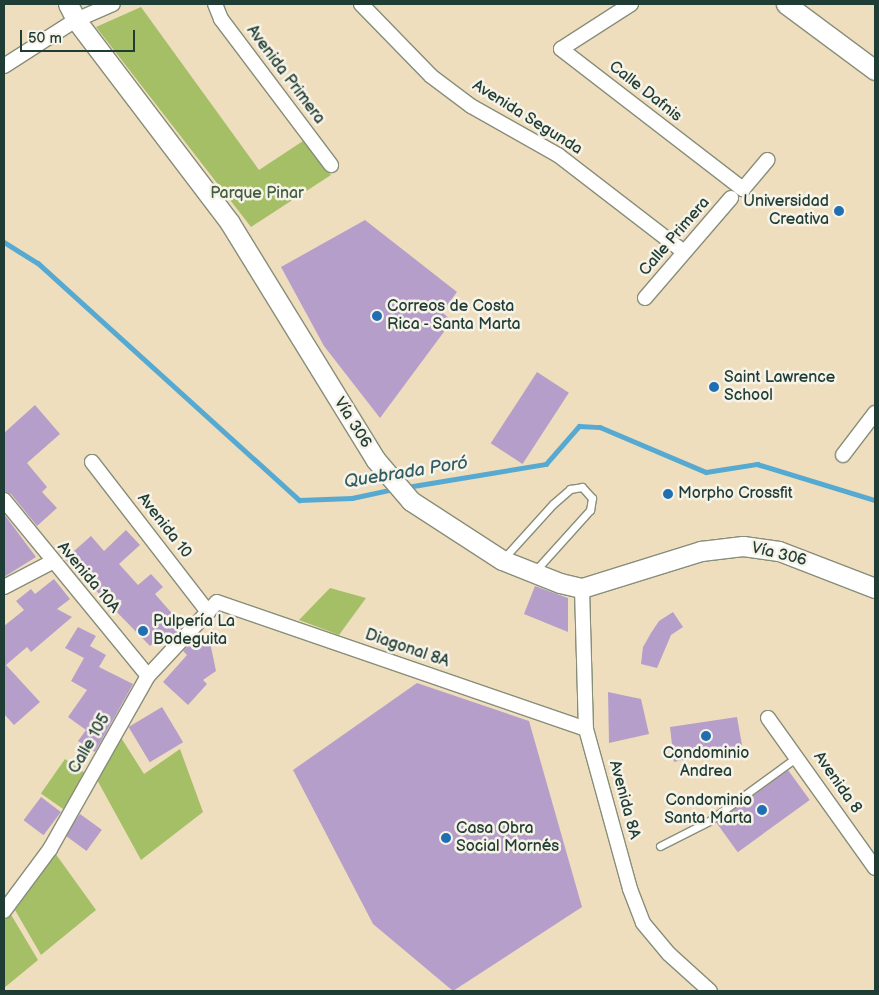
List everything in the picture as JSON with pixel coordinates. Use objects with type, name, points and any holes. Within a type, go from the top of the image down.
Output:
[{"type":"street","points":[[4,66],[72,12],[114,4]]},
{"type":"street","name":"Avenida Primera","points":[[215,4],[221,19],[331,165]]},
{"type":"street","name":"Avenida Segunda","points":[[361,4],[431,76],[471,106],[558,156],[684,252]]},
{"type":"street","name":"Calle Dafnis","points":[[631,4],[561,49],[744,190],[767,160]]},
{"type":"street","points":[[786,4],[875,70]]},
{"type":"street","name":"Vía 306","points":[[72,12],[230,223],[318,368],[390,480],[411,501],[502,560],[534,574],[582,588],[701,551],[743,546],[779,551],[875,588]]},
{"type":"street","name":"Calle Primera","points":[[645,298],[731,198]]},
{"type":"street","points":[[843,455],[875,413]]},
{"type":"street","name":"Avenida 10","points":[[92,462],[213,607]]},
{"type":"street","name":"Avenida 10A","points":[[4,500],[52,562],[148,676]]},
{"type":"street","points":[[4,587],[52,562]]},
{"type":"street","name":"Avenida 8A","points":[[582,588],[586,729],[630,889],[643,923],[669,954],[710,991]]},
{"type":"street","name":"Calle 105","points":[[4,912],[50,849],[148,676],[213,607]]},
{"type":"street","name":"Diagonal 8A","points":[[213,607],[586,729]]},
{"type":"street","name":"Avenida 8","points":[[768,718],[798,757],[875,868]]},
{"type":"lane","points":[[502,560],[570,489],[582,488],[592,498],[590,510],[534,574]]},
{"type":"lane","points":[[660,846],[709,821],[798,757]]},
{"type":"green space","name":"Parque Pinar","points":[[141,7],[259,170],[303,141],[331,175],[251,227],[96,27]]},
{"type":"green space","points":[[330,588],[366,598],[339,635],[299,620]]},
{"type":"green space","points":[[120,736],[144,774],[180,749],[203,812],[141,860],[96,778]]},
{"type":"green space","points":[[65,759],[88,775],[64,809],[41,793]]},
{"type":"green space","points":[[55,853],[96,910],[41,955],[15,910]]},
{"type":"green space","points":[[10,913],[38,960],[4,988],[4,922]]},
{"type":"building","name":"Correos de Costa Rica - Santa Marta","points":[[365,220],[457,292],[442,312],[452,321],[380,418],[324,346],[281,267]]},
{"type":"building","points":[[537,372],[569,393],[523,464],[491,443]]},
{"type":"building","points":[[35,405],[60,434],[27,463],[47,487],[42,492],[57,508],[37,526],[11,494],[4,491],[4,433]]},
{"type":"building","points":[[4,514],[36,557],[4,577]]},
{"type":"building","points":[[126,530],[140,545],[119,564],[138,585],[151,574],[163,587],[155,594],[183,626],[172,638],[166,632],[150,646],[65,559],[91,536],[104,551]]},
{"type":"building","points":[[54,579],[70,599],[57,609],[72,617],[31,652],[27,647],[6,665],[40,702],[14,725],[4,714],[4,626],[24,610],[16,601],[31,589],[35,594]]},
{"type":"building","points":[[535,586],[568,598],[568,632],[524,614]]},
{"type":"building","points":[[673,612],[683,627],[671,635],[657,668],[641,664],[643,647],[651,633],[659,621]]},
{"type":"building","points":[[78,627],[96,636],[90,646],[106,655],[99,667],[133,684],[95,752],[78,741],[86,730],[68,717],[87,690],[71,681],[84,658],[65,648]]},
{"type":"building","points":[[200,633],[210,642],[216,671],[203,680],[207,684],[188,705],[163,682],[187,655],[183,651]]},
{"type":"building","name":"Casa Obra Social Mornés","points":[[417,683],[529,721],[582,907],[453,991],[373,924],[293,770]]},
{"type":"building","points":[[608,692],[641,699],[649,734],[609,743]]},
{"type":"building","points":[[162,707],[183,742],[150,762],[129,727]]},
{"type":"building","name":"Condominio Andrea","points":[[737,717],[742,745],[674,762],[670,727]]},
{"type":"building","name":"Condominio Santa Marta","points":[[788,770],[810,800],[738,852],[716,822]]},
{"type":"building","points":[[41,797],[61,812],[44,835],[24,820]]},
{"type":"building","points":[[80,814],[102,830],[87,851],[65,835]]},
{"type":"waterway","name":"Quebrada Poró","points":[[4,242],[38,263],[299,500],[352,498],[394,489]]},
{"type":"waterway","name":"Quebrada Poró","points":[[407,487],[546,464],[579,426],[600,427],[706,472],[757,464],[875,500]]},
{"type":"place","name":"Universidad Creativa","points":[[839,211]]},
{"type":"place","name":"Correos de Costa Rica - Santa Marta","points":[[377,316]]},
{"type":"place","name":"Saint Lawrence School","points":[[714,387]]},
{"type":"place","name":"Morpho Crossfit","points":[[668,494]]},
{"type":"place","name":"Pulpería La Bodeguita","points":[[143,631]]},
{"type":"place","name":"Condominio Andrea","points":[[706,736]]},
{"type":"place","name":"Condominio Santa Marta","points":[[762,810]]},
{"type":"place","name":"Casa Obra Social Mornés","points":[[446,838]]}]
